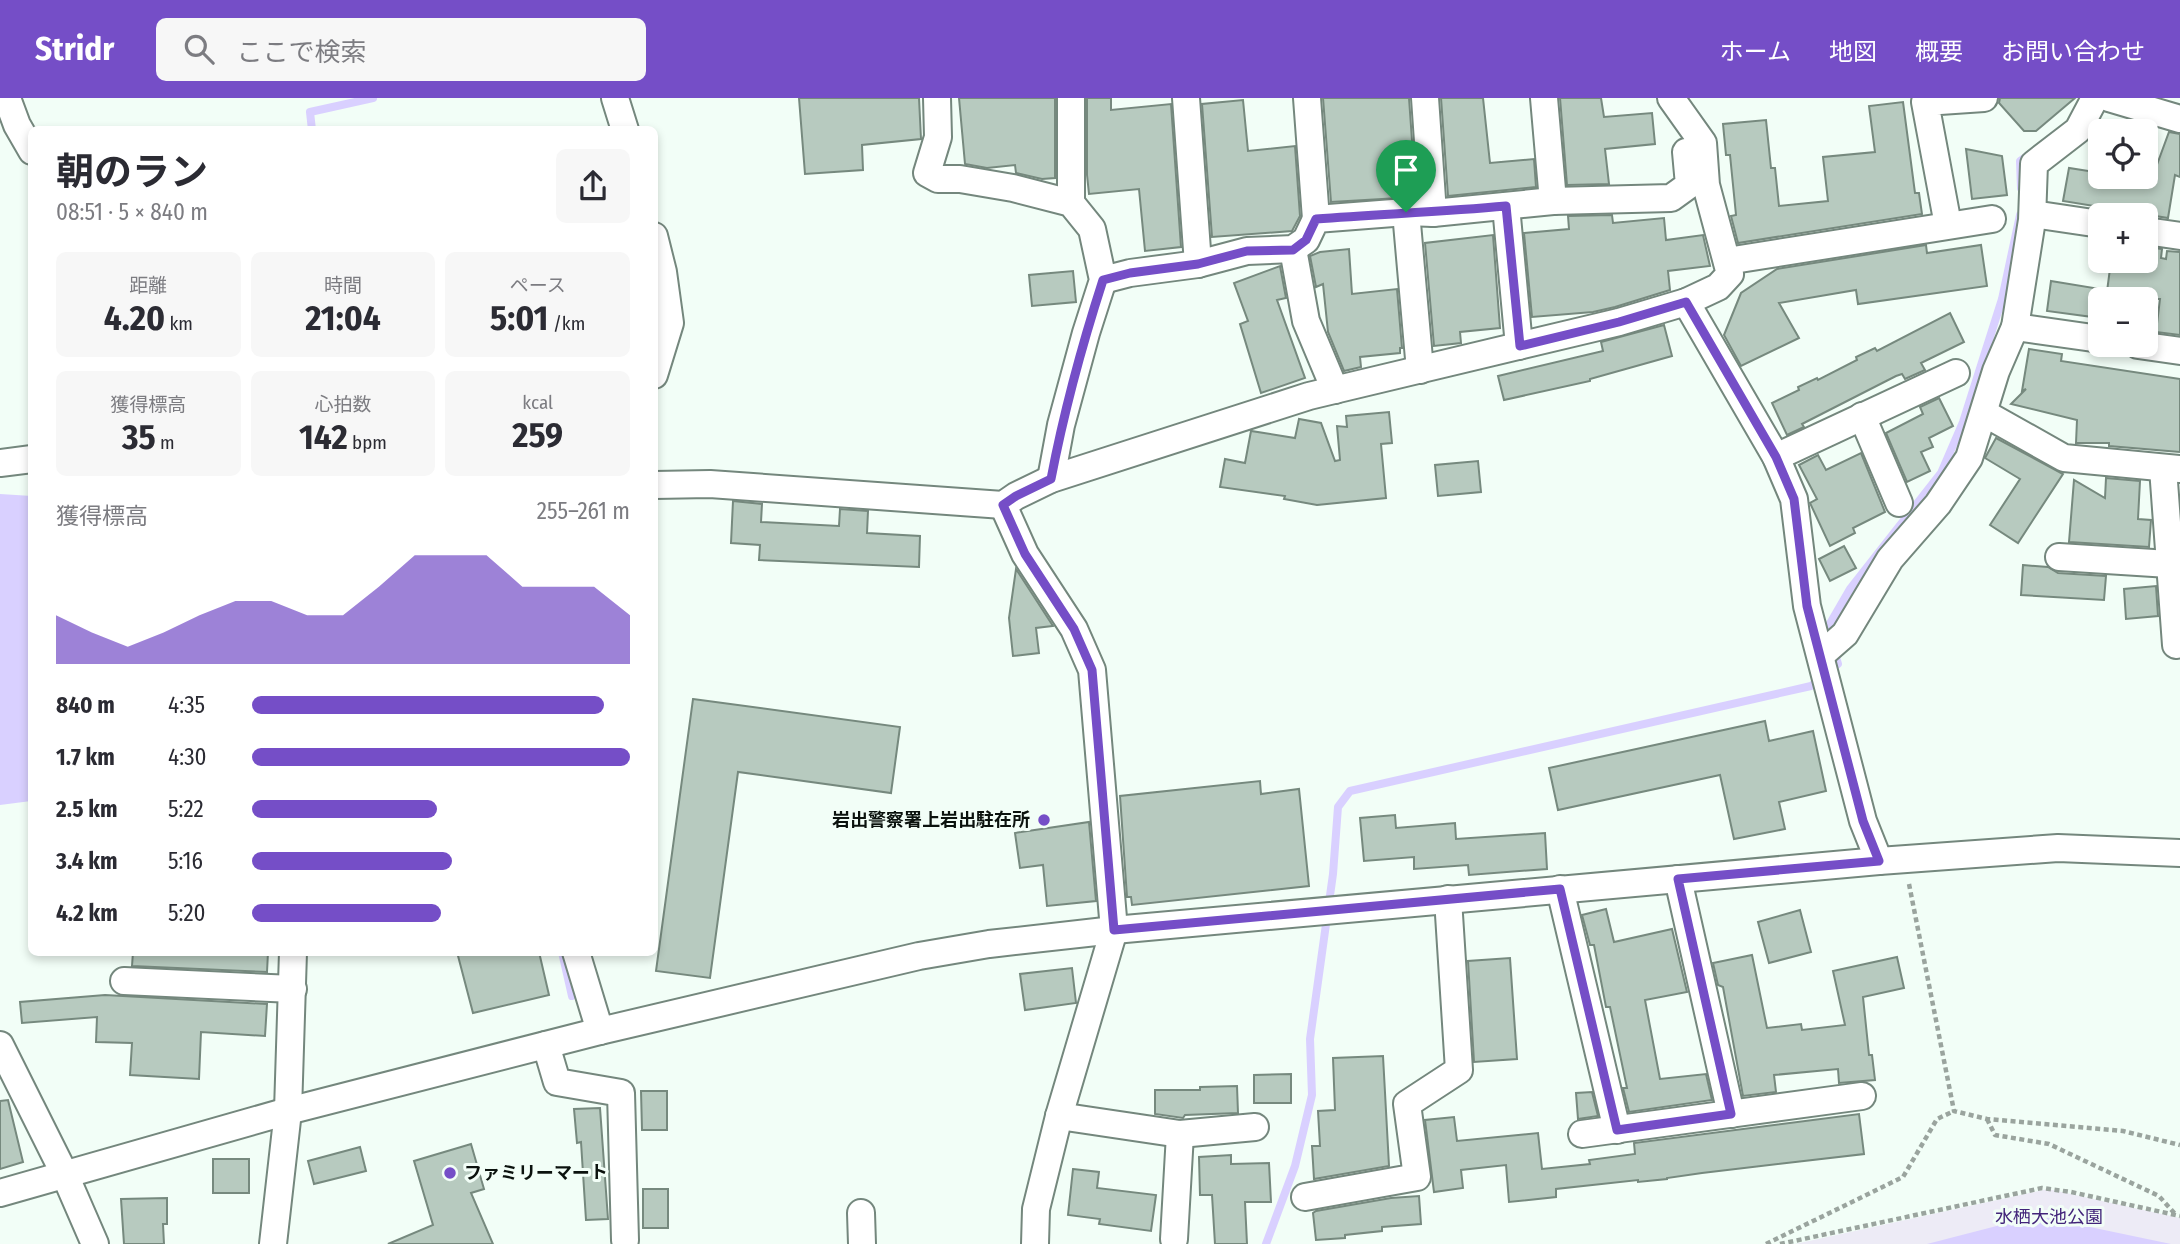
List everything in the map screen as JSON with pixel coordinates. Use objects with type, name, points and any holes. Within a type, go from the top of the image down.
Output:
[{"type":"street","points":[[7,98],[17,125],[28,143]]},
{"type":"street","points":[[615,98],[624,126]]},
{"type":"street","points":[[937,98],[939,137],[927,173],[938,179],[1013,188],[1071,203],[1092,229],[1103,280],[1061,425],[1051,479]]},
{"type":"street","points":[[1071,98],[1071,203]]},
{"type":"street","points":[[1186,98],[1198,264]]},
{"type":"street","points":[[1103,280],[1130,273],[1198,264],[1247,251],[1293,250],[1306,240],[1316,219],[1307,98]]},
{"type":"street","points":[[1424,98],[1433,213]]},
{"type":"street","points":[[1544,98],[1553,201]]},
{"type":"street","points":[[1948,225],[1925,102],[1984,98]]},
{"type":"street","points":[[1821,655],[1845,634],[1890,559],[1938,505],[1969,458],[1996,371],[2015,327],[2033,214],[2034,164],[2078,130],[2095,98]]},
{"type":"street","points":[[2109,98],[2180,119]]},
{"type":"street","points":[[1316,219],[1406,212],[1433,213],[1553,201],[1671,198],[1689,185],[1677,107]]},
{"type":"street","points":[[658,485],[710,484],[1003,505],[1051,479],[1296,400],[1619,322],[1686,302],[1718,287],[1730,274],[1706,185],[1703,143],[1677,107]]},
{"type":"street","points":[[1506,206],[1520,346]]},
{"type":"street","points":[[1406,212],[1420,370]]},
{"type":"street","points":[[2033,214],[2088,222]]},
{"type":"street","points":[[1727,261],[1992,219]]},
{"type":"street","points":[[2158,233],[2180,236]]},
{"type":"street","points":[[1293,250],[1306,321],[1335,390]]},
{"type":"street","points":[[658,252],[670,323],[658,362]]},
{"type":"street","points":[[1686,302],[1776,457],[1794,499],[1807,606],[1863,821],[1892,860]]},
{"type":"street","points":[[2015,327],[2088,337]]},
{"type":"street","points":[[2158,348],[2180,351]]},
{"type":"street","points":[[1776,457],[1956,373]]},
{"type":"street","points":[[1984,413],[2064,458],[2172,469],[2169,564],[2176,645]]},
{"type":"street","points":[[1862,415],[1899,503]]},
{"type":"street","points":[[0,463],[28,460]]},
{"type":"street","points":[[1003,505],[1025,554],[1074,629],[1092,670],[1114,930],[1059,1116],[1036,1209],[1035,1244]]},
{"type":"street","points":[[2059,558],[2169,564]]},
{"type":"street","points":[[0,1193],[288,1111],[600,1031],[919,956],[989,944],[1114,930],[1892,860],[2057,848],[2180,853]]},
{"type":"street","points":[[1678,879],[1731,1114]]},
{"type":"street","points":[[1560,889],[1617,1130]]},
{"type":"street","points":[[1306,1197],[1417,1177],[1407,1104],[1459,1070],[1448,899]]},
{"type":"street","points":[[273,1244],[288,1111],[293,956]]},
{"type":"street","points":[[577,956],[600,1031]]},
{"type":"street","points":[[124,981],[293,989]]},
{"type":"street","points":[[0,1045],[65,1175],[95,1244]]},
{"type":"street","points":[[546,1045],[557,1082],[621,1093],[625,1240]]},
{"type":"street","points":[[1581,1135],[1862,1096]]},
{"type":"street","points":[[1059,1116],[1181,1134],[1255,1127]]},
{"type":"street","points":[[1174,1239],[1181,1134]]},
{"type":"street","points":[[861,1213],[862,1244]]},
{"type":"path","points":[[1892,860],[1954,1111]]},
{"type":"path","points":[[1766,1244],[1903,1177],[1937,1119],[1954,1111],[1987,1119],[2123,1131],[2180,1145]]},
{"type":"path","points":[[1987,1119],[1995,1135],[2049,1144],[2159,1196],[2178,1215]]},
{"type":"path","points":[[1780,1244],[2042,1188],[2178,1215]]},
{"type":"green space","name":"水栖大池公園","points":[[2048,1189],[2180,1218],[2180,1244],[1795,1244]]},
{"type":"shaded area","points":[[0,494],[28,496],[28,801],[0,805]]},
{"type":"shaded area","points":[[2047,1218],[2171,1244],[1927,1244],[2016,1221]]},
{"type":"building","points":[[799,98],[919,98],[921,139],[862,145],[863,170],[805,174]]},
{"type":"building","points":[[959,98],[1055,98],[1055,178],[1042,179],[1016,173],[1015,165],[987,168],[965,164]]},
{"type":"building","points":[[1087,98],[1111,98],[1111,110],[1171,104],[1181,247],[1145,251],[1139,189],[1089,194]]},
{"type":"building","points":[[1323,98],[1409,98],[1416,197],[1331,202]]},
{"type":"building","points":[[1441,98],[1483,98],[1490,163],[1534,159],[1536,187],[1448,196]]},
{"type":"building","points":[[1560,98],[1601,98],[1604,117],[1652,113],[1655,144],[1605,149],[1609,184],[1567,185]]},
{"type":"building","points":[[2000,98],[2075,98],[2036,131],[2024,131],[1999,103]]},
{"type":"building","points":[[1243,100],[1248,151],[1295,146],[1300,216],[1292,231],[1212,237],[1202,104]]},
{"type":"building","points":[[1903,102],[1915,193],[1919,193],[1922,214],[1738,243],[1731,216],[1736,215],[1730,155],[1726,155],[1723,124],[1766,120],[1771,168],[1775,168],[1779,206],[1828,201],[1823,157],[1875,152],[1869,106]]},
{"type":"building","points":[[2169,132],[2180,134],[2180,177],[2175,175],[2168,218],[2158,216],[2158,203],[2088,205],[2063,201],[2069,168],[2088,171],[2088,189],[2158,189],[2158,162]]},
{"type":"building","points":[[1966,149],[2002,156],[2007,195],[1972,199]]},
{"type":"building","points":[[1612,215],[1613,223],[1664,218],[1666,240],[1703,235],[1710,266],[1668,271],[1670,290],[1615,307],[1593,312],[1532,317],[1524,233],[1569,229],[1568,216]]},
{"type":"building","points":[[1493,235],[1500,328],[1460,332],[1461,343],[1434,346],[1425,243]]},
{"type":"building","points":[[1926,245],[1927,253],[1981,245],[1987,286],[1858,304],[1856,290],[1779,303],[1799,338],[1741,366],[1724,335],[1741,293],[1777,269]]},
{"type":"building","points":[[2158,248],[2162,249],[2161,258],[2166,259],[2167,251],[2180,252],[2180,335],[2158,332],[2158,287],[2108,287],[2109,273],[2158,273]]},
{"type":"building","points":[[1349,249],[1352,294],[1397,289],[1402,348],[1400,353],[1360,357],[1361,367],[1344,371],[1328,332],[1323,284],[1316,287],[1310,256],[1320,252]]},
{"type":"building","points":[[1280,266],[1286,298],[1277,300],[1305,378],[1261,393],[1240,324],[1248,321],[1234,283]]},
{"type":"building","points":[[1073,271],[1076,302],[1032,306],[1029,275]]},
{"type":"building","points":[[2051,281],[2088,287],[2088,316],[2047,311]]},
{"type":"building","points":[[1950,313],[1964,342],[1921,363],[1925,370],[1905,379],[1902,374],[1896,376],[1802,424],[1804,427],[1787,435],[1772,403],[1799,390],[1798,387],[1857,360],[1856,357],[1875,348],[1877,351]]},
{"type":"building","points":[[1664,325],[1672,356],[1590,381],[1504,400],[1498,376],[1603,351],[1601,342]]},
{"type":"building","points":[[2029,349],[2062,354],[2061,361],[2180,379],[2180,452],[2109,446],[2109,443],[2076,443],[2077,420],[2011,404],[2026,389],[2022,391]]},
{"type":"building","points":[[1939,398],[1953,426],[1929,438],[1933,447],[1921,452],[1930,471],[1907,482],[1886,433],[1923,414],[1920,407]]},
{"type":"building","points":[[1389,412],[1392,443],[1381,444],[1386,498],[1317,505],[1284,499],[1285,496],[1220,487],[1225,459],[1245,463],[1251,431],[1295,438],[1299,419],[1321,423],[1335,461],[1340,460],[1337,426],[1347,427],[1346,416]]},
{"type":"building","points":[[1996,438],[2063,474],[2018,543],[1990,525],[2020,479],[1985,458]]},
{"type":"building","points":[[1861,453],[1885,512],[1853,528],[1855,533],[1830,546],[1810,503],[1817,499],[1799,465],[1818,455],[1826,470]]},
{"type":"building","points":[[1478,461],[1481,492],[1438,496],[1435,465]]},
{"type":"building","points":[[2106,478],[2140,481],[2138,519],[2151,520],[2149,547],[2069,542],[2074,480],[2105,498]]},
{"type":"building","points":[[733,501],[762,504],[761,522],[839,526],[840,509],[868,511],[867,533],[920,536],[919,567],[759,560],[760,545],[731,543]]},
{"type":"building","points":[[1844,546],[1856,568],[1830,581],[1819,559]]},
{"type":"building","points":[[2023,565],[2048,567],[2058,573],[2106,576],[2104,600],[2021,595]]},
{"type":"building","points":[[1016,569],[1053,626],[1036,628],[1039,653],[1013,656],[1009,618]]},
{"type":"building","points":[[2156,586],[2158,616],[2126,619],[2124,589]]},
{"type":"building","points":[[693,699],[900,727],[891,793],[738,772],[710,978],[656,971]]},
{"type":"building","points":[[1765,721],[1769,741],[1813,731],[1826,791],[1779,802],[1785,829],[1734,839],[1720,775],[1558,810],[1549,768]]},
{"type":"building","points":[[1260,781],[1261,794],[1299,789],[1309,886],[1132,905],[1131,897],[1127,897],[1120,796]]},
{"type":"building","points":[[1395,815],[1396,828],[1455,823],[1456,839],[1545,833],[1547,869],[1469,875],[1468,865],[1414,869],[1414,857],[1364,861],[1360,818]]},
{"type":"building","points":[[1089,822],[1096,901],[1047,906],[1043,865],[1020,868],[1015,833]]},
{"type":"building","points":[[1606,909],[1614,942],[1672,929],[1687,992],[1645,1000],[1660,1079],[1706,1074],[1712,1100],[1629,1112],[1623,1088],[1627,1088],[1610,1007],[1606,1007],[1594,945],[1590,945],[1582,915]]},
{"type":"building","points":[[1800,910],[1811,952],[1769,963],[1758,922]]},
{"type":"building","points":[[1752,955],[1767,1028],[1801,1024],[1802,1030],[1845,1025],[1833,971],[1897,957],[1904,988],[1863,997],[1869,1055],[1872,1055],[1875,1080],[1839,1083],[1838,1069],[1774,1075],[1776,1092],[1743,1096],[1723,987],[1718,985],[1713,963]]},
{"type":"building","points":[[133,956],[268,956],[267,972],[132,966]]},
{"type":"building","points":[[458,956],[540,956],[549,995],[473,1013]]},
{"type":"building","points":[[1510,958],[1517,1059],[1474,1062],[1468,961]]},
{"type":"building","points":[[1072,968],[1076,1003],[1025,1010],[1020,974]]},
{"type":"building","points":[[105,995],[267,1004],[265,1036],[201,1032],[199,1079],[130,1075],[132,1043],[96,1042],[97,1017],[22,1023],[20,1002]]},
{"type":"building","points":[[1383,1056],[1389,1166],[1314,1179],[1312,1146],[1320,1146],[1318,1111],[1335,1110],[1333,1058]]},
{"type":"building","points":[[1291,1074],[1291,1103],[1254,1103],[1254,1075]]},
{"type":"building","points":[[1237,1086],[1238,1113],[1185,1115],[1183,1118],[1155,1114],[1155,1090],[1200,1090],[1200,1087]]},
{"type":"building","points":[[641,1091],[667,1091],[667,1130],[642,1130]]},
{"type":"building","points":[[1592,1092],[1598,1116],[1578,1119],[1576,1093]]},
{"type":"building","points":[[8,1100],[23,1162],[0,1169],[0,1101]]},
{"type":"building","points":[[600,1108],[608,1219],[586,1220],[581,1142],[577,1143],[574,1109]]},
{"type":"building","points":[[1859,1114],[1864,1154],[1667,1179],[1556,1189],[1556,1197],[1509,1202],[1506,1165],[1461,1170],[1463,1188],[1434,1192],[1425,1120],[1454,1117],[1457,1141],[1538,1133],[1542,1169],[1590,1164],[1589,1160],[1635,1154],[1634,1143]]},
{"type":"building","points":[[471,1144],[484,1189],[471,1193],[493,1244],[388,1244],[433,1225],[414,1161]]},
{"type":"building","points":[[360,1147],[366,1171],[314,1184],[308,1161]]},
{"type":"building","points":[[1231,1155],[1231,1164],[1269,1163],[1271,1202],[1245,1202],[1247,1244],[1215,1244],[1212,1195],[1200,1195],[1199,1157]]},
{"type":"building","points":[[213,1159],[249,1159],[249,1193],[213,1193]]},
{"type":"building","points":[[1073,1169],[1099,1172],[1097,1188],[1156,1195],[1151,1231],[1099,1224],[1100,1219],[1068,1215]]},
{"type":"building","points":[[643,1189],[668,1189],[668,1228],[643,1228]]},
{"type":"building","points":[[1419,1196],[1421,1224],[1382,1227],[1382,1231],[1316,1240],[1313,1213],[1316,1211]]},
{"type":"building","points":[[167,1198],[167,1224],[163,1224],[164,1244],[124,1244],[121,1199]]},
{"type":"waterway","points":[[312,126],[310,112],[373,98]]},
{"type":"waterway","points":[[2021,188],[2020,161],[2030,154]]},
{"type":"waterway","points":[[1831,638],[1828,627],[1850,589],[1941,473],[1963,422],[2002,299],[2020,215]]},
{"type":"waterway","points":[[1266,1244],[1295,1166],[1312,1095],[1310,1039],[1333,874],[1338,807],[1350,791],[1811,686],[1838,664],[1834,651]]},
{"type":"waterway","points":[[563,956],[572,996]]},
{"type":"place","name":"岩出警察署上岩出駐在所","points":[[1044,820]]},
{"type":"place","name":"ファミリーマート","points":[[450,1173]]},
{"type":"route","points":[[1506,206],[1520,346],[1619,322],[1686,302],[1776,457],[1794,499],[1807,606],[1863,821],[1879,861],[1678,879],[1731,1114],[1617,1130],[1560,889],[1114,930],[1092,670],[1074,629],[1025,554],[1003,505],[1051,479],[1061,425],[1103,280],[1130,273],[1198,264],[1247,251],[1293,250],[1306,240],[1316,219],[1406,212],[1433,213],[1506,206]]}]
